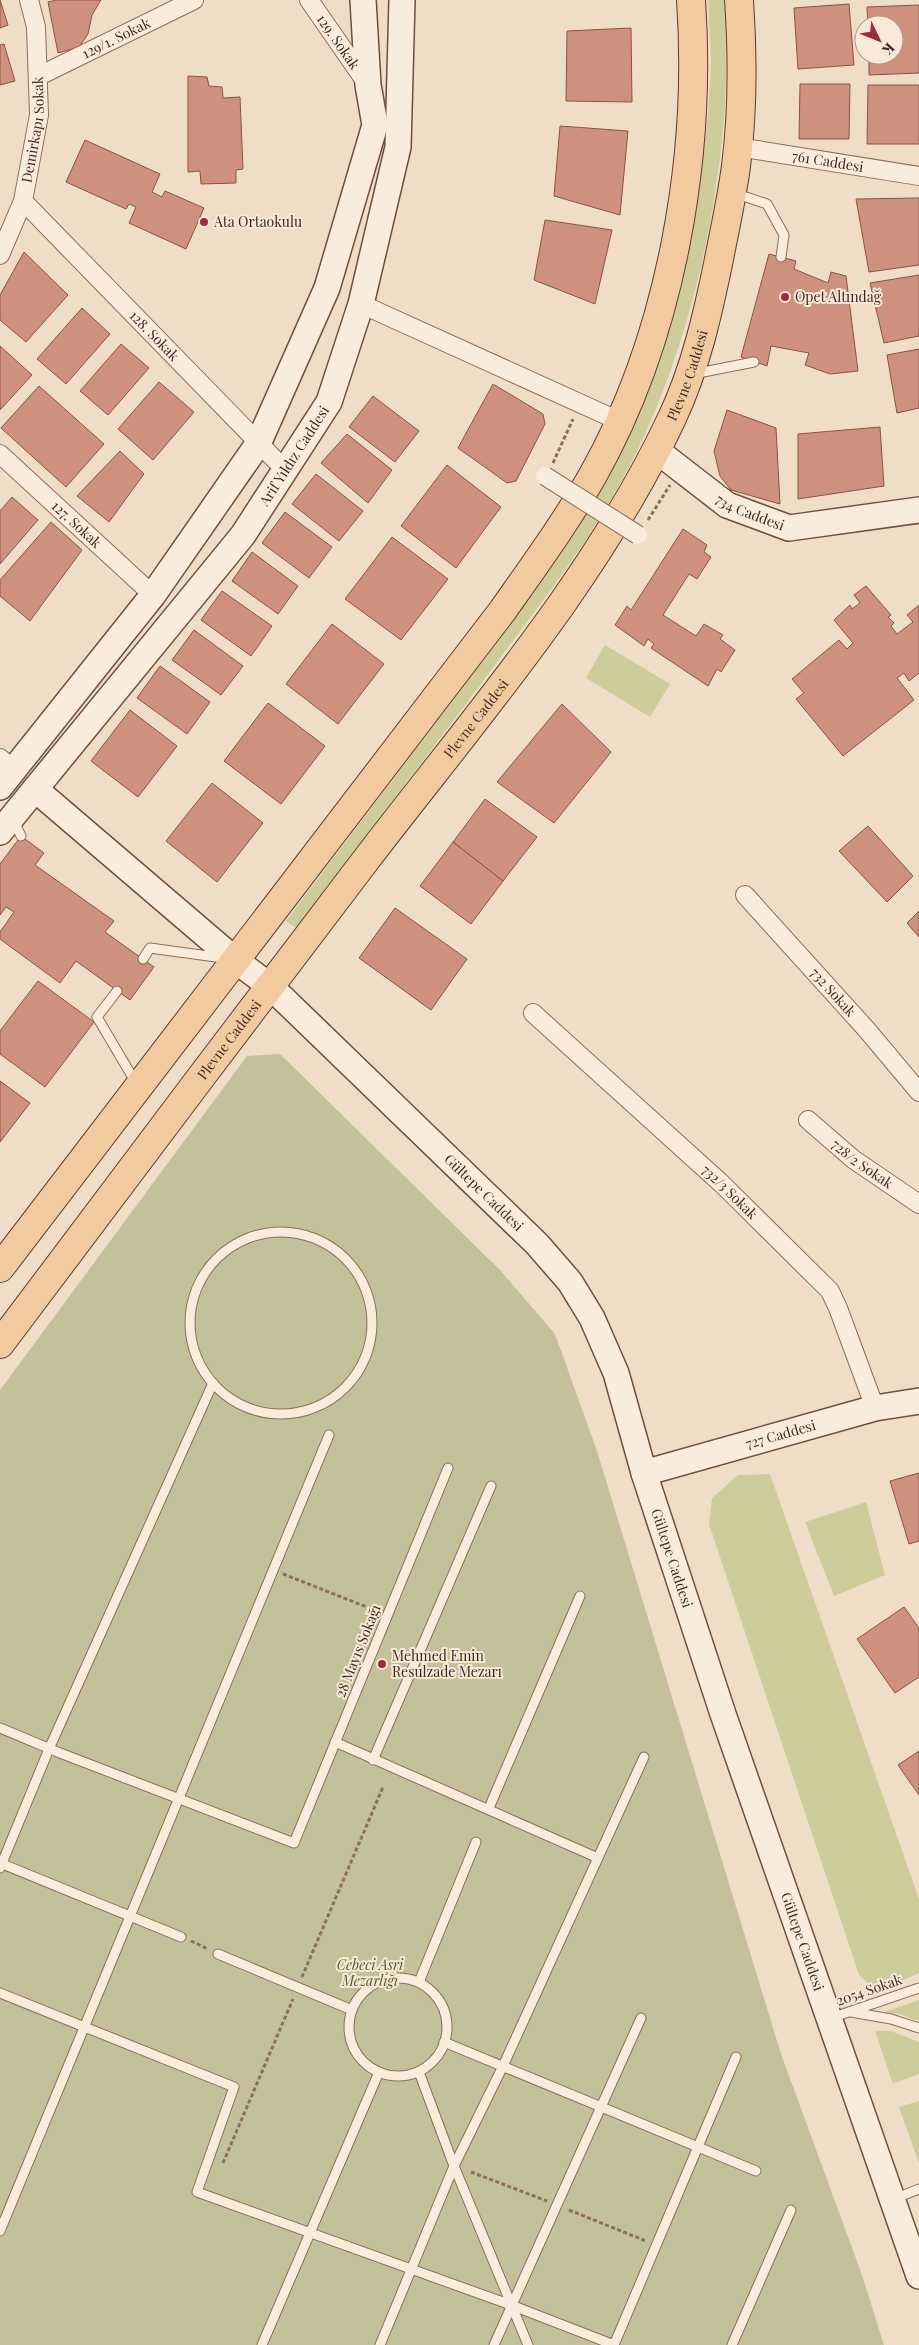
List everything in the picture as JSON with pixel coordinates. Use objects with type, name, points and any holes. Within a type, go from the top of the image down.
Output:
[{"type":"main road","points":[[5,772],[153,595],[258,444],[327,288],[375,125],[368,85],[362,0]]},
{"type":"main road","name":"Arif Yıldız Caddesi","points":[[11,828],[34,789],[243,535],[329,402],[361,304],[398,147],[402,0]]},
{"type":"main road","points":[[0,1268],[503,610],[540,558],[593,474],[629,401],[652,336],[677,235],[688,160],[692,113],[694,50],[691,0]]},
{"type":"main road","name":"Plevne Caddesi","points":[[0,1344],[546,625],[596,553],[656,450],[674,414],[706,325],[732,192],[738,147],[742,87],[739,0]]},
{"type":"main road","name":"734 Caddesi","points":[[656,450],[727,505],[789,528],[919,510]]},
{"type":"main road","name":"Gültepe Caddesi","points":[[34,789],[235,960],[270,986],[537,1244],[570,1282],[605,1344],[616,1373],[644,1473],[723,1714],[908,2194],[918,2273]]},
{"type":"main road","name":"727 Caddesi","points":[[644,1473],[875,1408],[919,1401]]},
{"type":"street","name":"Demirkapı Sokak","points":[[0,255],[23,201],[38,115],[36,27],[28,0]]},
{"type":"street","name":"129/1. Sokak","points":[[38,76],[194,0]]},
{"type":"street","name":"129. Sokak","points":[[309,0],[368,85]]},
{"type":"street","name":"761 Caddesi","points":[[738,147],[919,176]]},
{"type":"street","name":"128. Sokak","points":[[23,201],[285,470]]},
{"type":"street","points":[[361,304],[619,421]]},
{"type":"street","name":"127. Sokak","points":[[0,454],[153,595]]},
{"type":"street","points":[[545,476],[638,536]]},
{"type":"street","name":"732 Sokak","points":[[745,895],[867,1030],[919,1092]]},
{"type":"street","name":"732/3 Sokak","points":[[533,1013],[722,1184],[830,1292],[838,1308],[875,1408]]},
{"type":"street","name":"728/2 Sokak","points":[[808,1120],[853,1159],[919,1204]]},
{"type":"lane","points":[[732,192],[767,204],[784,235],[781,257]]},
{"type":"lane","points":[[688,376],[754,362]]},
{"type":"lane","points":[[143,959],[150,948],[235,960]]},
{"type":"lane","points":[[118,991],[97,1017],[138,1086]]},
{"type":"lane","points":[[268,1232],[297,1233],[327,1243],[351,1263],[367,1290],[373,1320],[369,1351],[354,1379],[331,1400],[302,1413],[271,1415],[243,1407],[219,1390],[213,1383],[201,1368],[191,1340],[190,1310],[199,1283],[216,1258],[240,1241],[268,1232]]},
{"type":"lane","points":[[181,1936],[1,1865],[50,1749],[213,1383]]},
{"type":"lane","points":[[0,2231],[329,1435]]},
{"type":"lane","name":"28 Mayıs Sokağı","points":[[179,1798],[294,1843],[448,1468]]},
{"type":"lane","points":[[373,1760],[491,1486]]},
{"type":"lane","points":[[489,1808],[580,1596]]},
{"type":"lane","points":[[0,1728],[179,1798]]},
{"type":"lane","points":[[335,1742],[373,1760],[489,1808],[598,1858]]},
{"type":"lane","points":[[380,2345],[454,2166],[503,2066],[644,1757]]},
{"type":"lane","points":[[419,1982],[476,1842]]},
{"type":"lane","points":[[218,1954],[352,2010]]},
{"type":"lane","points":[[396,1978],[419,1982],[432,1991],[442,2004],[447,2019],[447,2035],[442,2050],[432,2063],[419,2072],[403,2076],[386,2075],[379,2072],[371,2068],[359,2057],[351,2042],[349,2026],[352,2010],[360,1995],[373,1985],[396,1978]]},
{"type":"lane","name":"2054 Sokak","points":[[839,2015],[919,1988]]},
{"type":"lane","points":[[0,1993],[234,2087],[197,2192],[510,2304],[614,2345],[736,2057]]},
{"type":"lane","points":[[839,2015],[892,2018],[919,2028]]},
{"type":"lane","points":[[494,2345],[510,2304],[641,2018]]},
{"type":"lane","points":[[444,2042],[756,2171]]},
{"type":"lane","points":[[262,2345],[379,2072]]},
{"type":"lane","points":[[419,2072],[454,2166],[528,2345]]},
{"type":"lane","points":[[908,2194],[919,2185]]},
{"type":"lane","points":[[732,2345],[791,2210]]},
{"type":"path","points":[[559,452],[579,404]]},
{"type":"path","points":[[651,515],[680,469]]},
{"type":"path","points":[[273,1570],[387,1615]]},
{"type":"path","points":[[221,2168],[382,1787]]},
{"type":"path","points":[[181,1936],[218,1954]]},
{"type":"shaded area","points":[[708,0],[726,0],[727,60],[724,121],[716,184],[705,247],[690,309],[671,369],[648,427],[610,502],[568,565],[456,717],[296,928],[286,921],[508,627],[549,568],[633,425],[670,326],[692,236],[708,115],[711,63]]},
{"type":"shaded area","points":[[605,645],[670,684],[650,717],[586,678]]},
{"type":"shaded area","points":[[770,1474],[919,1899],[919,1973],[878,1992],[859,1975],[709,1524],[712,1498],[738,1475]]},
{"type":"shaded area","points":[[866,1502],[885,1575],[834,1596],[805,1522]]},
{"type":"shaded area","points":[[919,2000],[919,2021],[899,2014],[882,2013]]},
{"type":"shaded area","points":[[875,2031],[891,2031],[919,2042],[919,2074],[893,2084]]},
{"type":"shaded area","points":[[919,2101],[919,2163],[899,2107]]},
{"type":"green space","name":"Cebeci Asri Mezarlığı","points":[[280,1054],[500,1270],[555,1334],[597,1451],[781,2054],[862,2275],[884,2345],[0,2345],[0,1390],[247,1056]]},
{"type":"building","points":[[0,0],[8,25],[0,28]]},
{"type":"building","points":[[56,0],[101,0],[92,15],[88,34],[79,47],[58,53],[48,2]]},
{"type":"building","points":[[849,4],[854,65],[798,69],[794,8]]},
{"type":"building","points":[[919,5],[919,73],[869,75],[869,65],[904,65],[904,15],[867,15],[867,7]]},
{"type":"building","points":[[631,28],[632,102],[566,101],[567,31]]},
{"type":"building","points":[[4,44],[15,81],[0,85],[0,45]]},
{"type":"building","points":[[188,76],[207,77],[209,86],[222,87],[223,98],[240,97],[243,169],[236,170],[236,183],[201,184],[200,171],[188,172]]},
{"type":"building","points":[[800,84],[850,84],[849,139],[799,139]]},
{"type":"building","points":[[868,85],[919,85],[919,144],[867,144]]},
{"type":"building","points":[[560,126],[628,131],[620,215],[554,196]]},
{"type":"building","points":[[85,140],[160,174],[152,192],[162,197],[165,191],[204,208],[186,249],[129,223],[136,207],[129,204],[126,209],[66,182]]},
{"type":"building","points":[[919,198],[919,265],[869,272],[856,199]]},
{"type":"building","points":[[545,220],[612,230],[595,304],[534,280]]},
{"type":"building","points":[[24,252],[68,295],[26,342],[0,320],[0,295]]},
{"type":"building","points":[[769,254],[796,261],[794,269],[828,283],[831,272],[846,276],[858,371],[830,374],[805,365],[809,353],[771,346],[767,366],[741,357]]},
{"type":"building","points":[[919,275],[919,336],[884,343],[870,283]]},
{"type":"building","points":[[82,308],[110,334],[66,384],[37,359]]},
{"type":"building","points":[[121,344],[149,368],[108,415],[80,391]]},
{"type":"building","points":[[0,346],[32,375],[0,410]]},
{"type":"building","points":[[919,349],[919,408],[897,413],[887,355]]},
{"type":"building","points":[[159,382],[194,412],[153,460],[118,429]]},
{"type":"building","points":[[493,384],[543,414],[545,424],[516,481],[507,483],[458,448]]},
{"type":"building","points":[[39,386],[104,444],[66,487],[1,428]]},
{"type":"building","points":[[373,396],[419,431],[395,462],[349,427]]},
{"type":"building","points":[[727,410],[776,428],[780,504],[731,490],[720,476],[714,451]]},
{"type":"building","points":[[880,427],[884,486],[798,499],[798,434]]},
{"type":"building","points":[[347,434],[392,470],[368,503],[321,463]]},
{"type":"building","points":[[120,451],[144,474],[109,522],[77,496]]},
{"type":"building","points":[[447,465],[501,507],[456,568],[401,526]]},
{"type":"building","points":[[316,474],[363,511],[339,541],[292,504]]},
{"type":"building","points":[[12,497],[38,520],[0,564],[0,511]]},
{"type":"building","points":[[285,512],[332,547],[309,578],[262,543]]},
{"type":"building","points":[[51,522],[82,550],[30,621],[0,596],[0,580]]},
{"type":"building","points":[[683,529],[707,545],[704,552],[711,557],[697,579],[689,574],[663,615],[696,636],[704,624],[723,635],[720,639],[735,650],[721,672],[717,669],[708,686],[651,648],[654,644],[648,639],[644,646],[615,625],[627,606],[631,610]]},
{"type":"building","points":[[392,537],[448,579],[401,640],[345,599]]},
{"type":"building","points":[[252,552],[298,586],[278,614],[232,581]]},
{"type":"building","points":[[866,586],[891,615],[888,617],[894,623],[891,626],[897,634],[913,622],[907,615],[919,605],[919,673],[909,681],[904,673],[897,678],[914,700],[843,756],[796,699],[804,693],[792,679],[839,640],[847,649],[853,643],[834,620],[850,605],[852,609],[860,603],[854,595]]},
{"type":"building","points":[[222,591],[272,626],[251,656],[201,620]]},
{"type":"building","points":[[332,624],[384,664],[338,724],[286,684]]},
{"type":"building","points":[[194,630],[243,666],[221,695],[172,660]]},
{"type":"building","points":[[160,666],[210,702],[187,734],[137,698]]},
{"type":"building","points":[[268,703],[325,746],[281,804],[224,761]]},
{"type":"building","points":[[562,704],[611,752],[554,823],[497,782]]},
{"type":"building","points":[[130,710],[177,746],[138,797],[91,761]]},
{"type":"building","points":[[212,783],[263,823],[217,882],[166,841]]},
{"type":"building","points":[[485,799],[537,837],[503,881],[453,842]]},
{"type":"building","points":[[868,826],[913,876],[887,902],[839,851]]},
{"type":"building","points":[[21,836],[44,853],[35,865],[114,921],[105,932],[154,967],[130,1000],[76,961],[60,983],[0,939],[0,932],[14,912],[6,907],[0,915],[0,864]]},
{"type":"building","points":[[453,842],[503,881],[471,924],[420,886]]},
{"type":"building","points":[[395,908],[467,959],[431,1010],[359,958]]},
{"type":"building","points":[[919,911],[919,937],[907,923]]},
{"type":"building","points":[[38,981],[94,1022],[45,1087],[0,1054],[0,1031]]},
{"type":"building","points":[[0,1081],[30,1103],[0,1142]]},
{"type":"building","points":[[919,1473],[919,1541],[909,1544],[890,1481]]},
{"type":"building","points":[[904,1607],[919,1628],[919,1677],[895,1693],[857,1639]]},
{"type":"building","points":[[919,1751],[919,1795],[898,1765]]},
{"type":"place","name":"Ata Ortaokulu","points":[[204,222]]},
{"type":"place","name":"Opet Altındağ","points":[[785,297]]},
{"type":"place","name":"Mehmed Emin Resulzade Mezarı","points":[[382,1664]]}]
